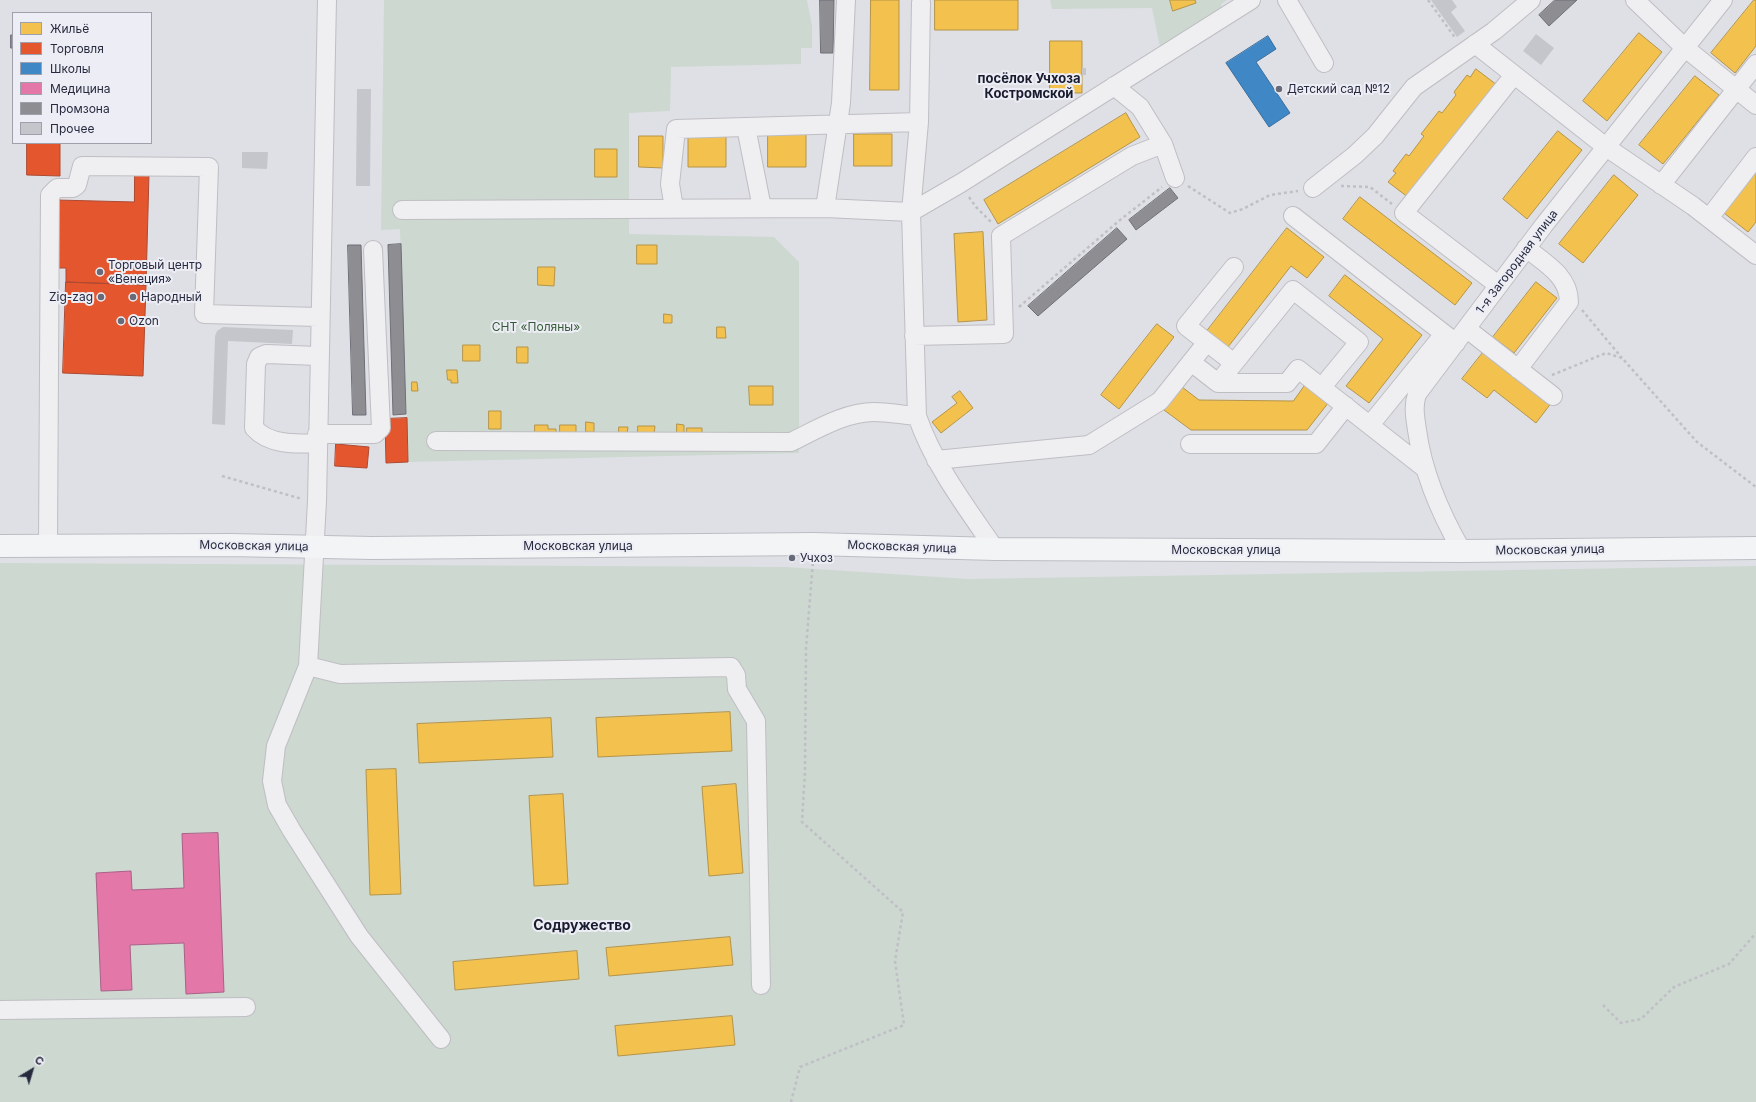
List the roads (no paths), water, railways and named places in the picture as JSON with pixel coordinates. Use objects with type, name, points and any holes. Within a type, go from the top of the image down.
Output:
[{"type":"main road","name":"Московская улица","points":[[0,546],[230,545],[313,547],[814,544],[995,550],[1462,551],[1756,548]]},
{"type":"street","points":[[327,0],[316,501],[308,666],[276,746],[272,780],[277,805],[359,936],[441,1039]]},
{"type":"street","points":[[825,208],[842,103],[846,0]]},
{"type":"street","points":[[402,210],[825,208],[911,212],[1251,0]]},
{"type":"street","points":[[1287,0],[1324,63]]},
{"type":"street","points":[[1313,188],[1355,155],[1375,136],[1414,87],[1494,31],[1530,0]]},
{"type":"street","points":[[1636,0],[1684,47],[1756,105]]},
{"type":"street","name":"1-я Загородная улица","points":[[1462,551],[1447,524],[1423,467],[1414,404],[1417,394],[1450,338],[1467,329],[1526,248],[1684,47],[1723,0]]},
{"type":"street","points":[[922,3],[919,122],[911,212],[917,416],[924,438],[936,460],[995,550]]},
{"type":"street","points":[[1470,47],[1514,75],[1606,147],[1708,218],[1756,255]]},
{"type":"street","points":[[1661,185],[1756,64]]},
{"type":"street","points":[[1498,285],[1404,213],[1514,75]]},
{"type":"street","points":[[1114,86],[1140,107],[1163,144],[1175,178]]},
{"type":"street","points":[[674,208],[670,184],[676,129],[919,122]]},
{"type":"street","points":[[746,127],[762,208]]},
{"type":"street","points":[[914,336],[1004,334],[1001,236],[1132,156],[1163,144]]},
{"type":"street","points":[[1708,218],[1756,157]]},
{"type":"street","points":[[48,546],[50,195],[57,188],[73,188],[77,186],[82,166],[209,167],[204,314],[319,317]]},
{"type":"street","points":[[1293,216],[1450,338],[1370,425]]},
{"type":"street","points":[[1518,369],[1569,302],[1569,292],[1564,281],[1554,270],[1526,248]]},
{"type":"street","points":[[318,356],[266,354],[259,357],[256,364],[254,428],[261,436],[269,440],[301,444],[317,439],[375,434],[381,428],[373,250]]},
{"type":"street","points":[[1234,267],[1186,326],[1234,363]]},
{"type":"street","points":[[1218,383],[1293,290],[1359,342],[1322,388]]},
{"type":"street","points":[[1467,329],[1553,396]]},
{"type":"street","points":[[936,460],[1089,446],[1160,401],[1207,342]]},
{"type":"street","points":[[1191,362],[1218,383],[1287,384],[1298,369],[1423,467]]},
{"type":"street","points":[[1190,444],[1316,444],[1346,406]]},
{"type":"street","points":[[436,441],[791,442],[842,419],[860,414],[874,412],[917,416]]},
{"type":"street","points":[[308,666],[340,674],[732,667],[736,675],[737,689],[756,721],[761,985]]},
{"type":"street","points":[[0,1010],[246,1007]]},
{"type":"place","name":"Детский сад №12","points":[[1279,89]]},
{"type":"place","name":"Торговый центр «Венеция»","points":[[100,272]]},
{"type":"place","name":"Zig-zag","points":[[101,297]]},
{"type":"place","name":"Народный","points":[[133,297]]},
{"type":"place","name":"Ozon","points":[[121,321]]},
{"type":"place","name":"Учхоз","points":[[792,558]]},
{"type":"district","name":"посёлок Учхоза Костромской","points":[[1029,86]]},
{"type":"district","name":"Содружество","points":[[582,926]]},
{"type":"park label","name":"СНТ «Поляны»","points":[[536,327]]}]
